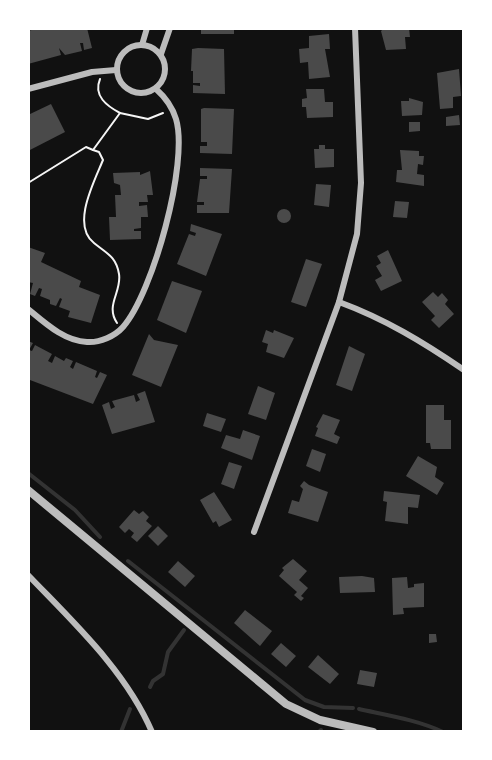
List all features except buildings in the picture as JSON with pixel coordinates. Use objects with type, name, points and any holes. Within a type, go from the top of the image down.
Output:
[{"type":"street","points":[[142,45],[147,28]]},
{"type":"street","points":[[161,54],[170,28]]},
{"type":"street","points":[[254,532],[339,302],[357,234],[360,192],[355,28]]},
{"type":"street","points":[[142,45],[154,48],[161,54],[165,62],[165,76],[156,89],[140,93],[131,91],[123,85],[116,70],[121,56],[129,49],[142,45]]},
{"type":"street","points":[[28,89],[104,70],[116,70]]},
{"type":"street","points":[[28,309],[55,330],[73,340],[88,342],[114,335],[123,327],[138,302],[173,201],[178,138],[177,121],[172,108],[156,89]]},
{"type":"street","points":[[339,302],[376,316],[409,333],[464,370]]},
{"type":"street","points":[[28,490],[286,704],[320,720],[373,732]]},
{"type":"street","points":[[28,575],[113,668],[131,693],[152,732]]},
{"type":"path","points":[[104,70],[98,85],[100,97],[108,106],[120,113],[148,119],[172,108]]},
{"type":"path","points":[[93,150],[120,113]]},
{"type":"path","points":[[28,183],[86,147],[99,153],[103,160],[85,212],[85,232],[94,244],[105,248],[117,263],[120,279],[111,309],[115,322],[123,327]]},
{"type":"waterway","points":[[28,473],[75,510],[100,537]]},
{"type":"waterway","points":[[128,561],[305,700],[324,707],[353,708]]},
{"type":"waterway","points":[[150,687],[153,681],[163,674],[168,652],[184,630]]},
{"type":"waterway","points":[[121,732],[130,709]]},
{"type":"waterway","points":[[359,709],[413,721],[443,732]]}]
